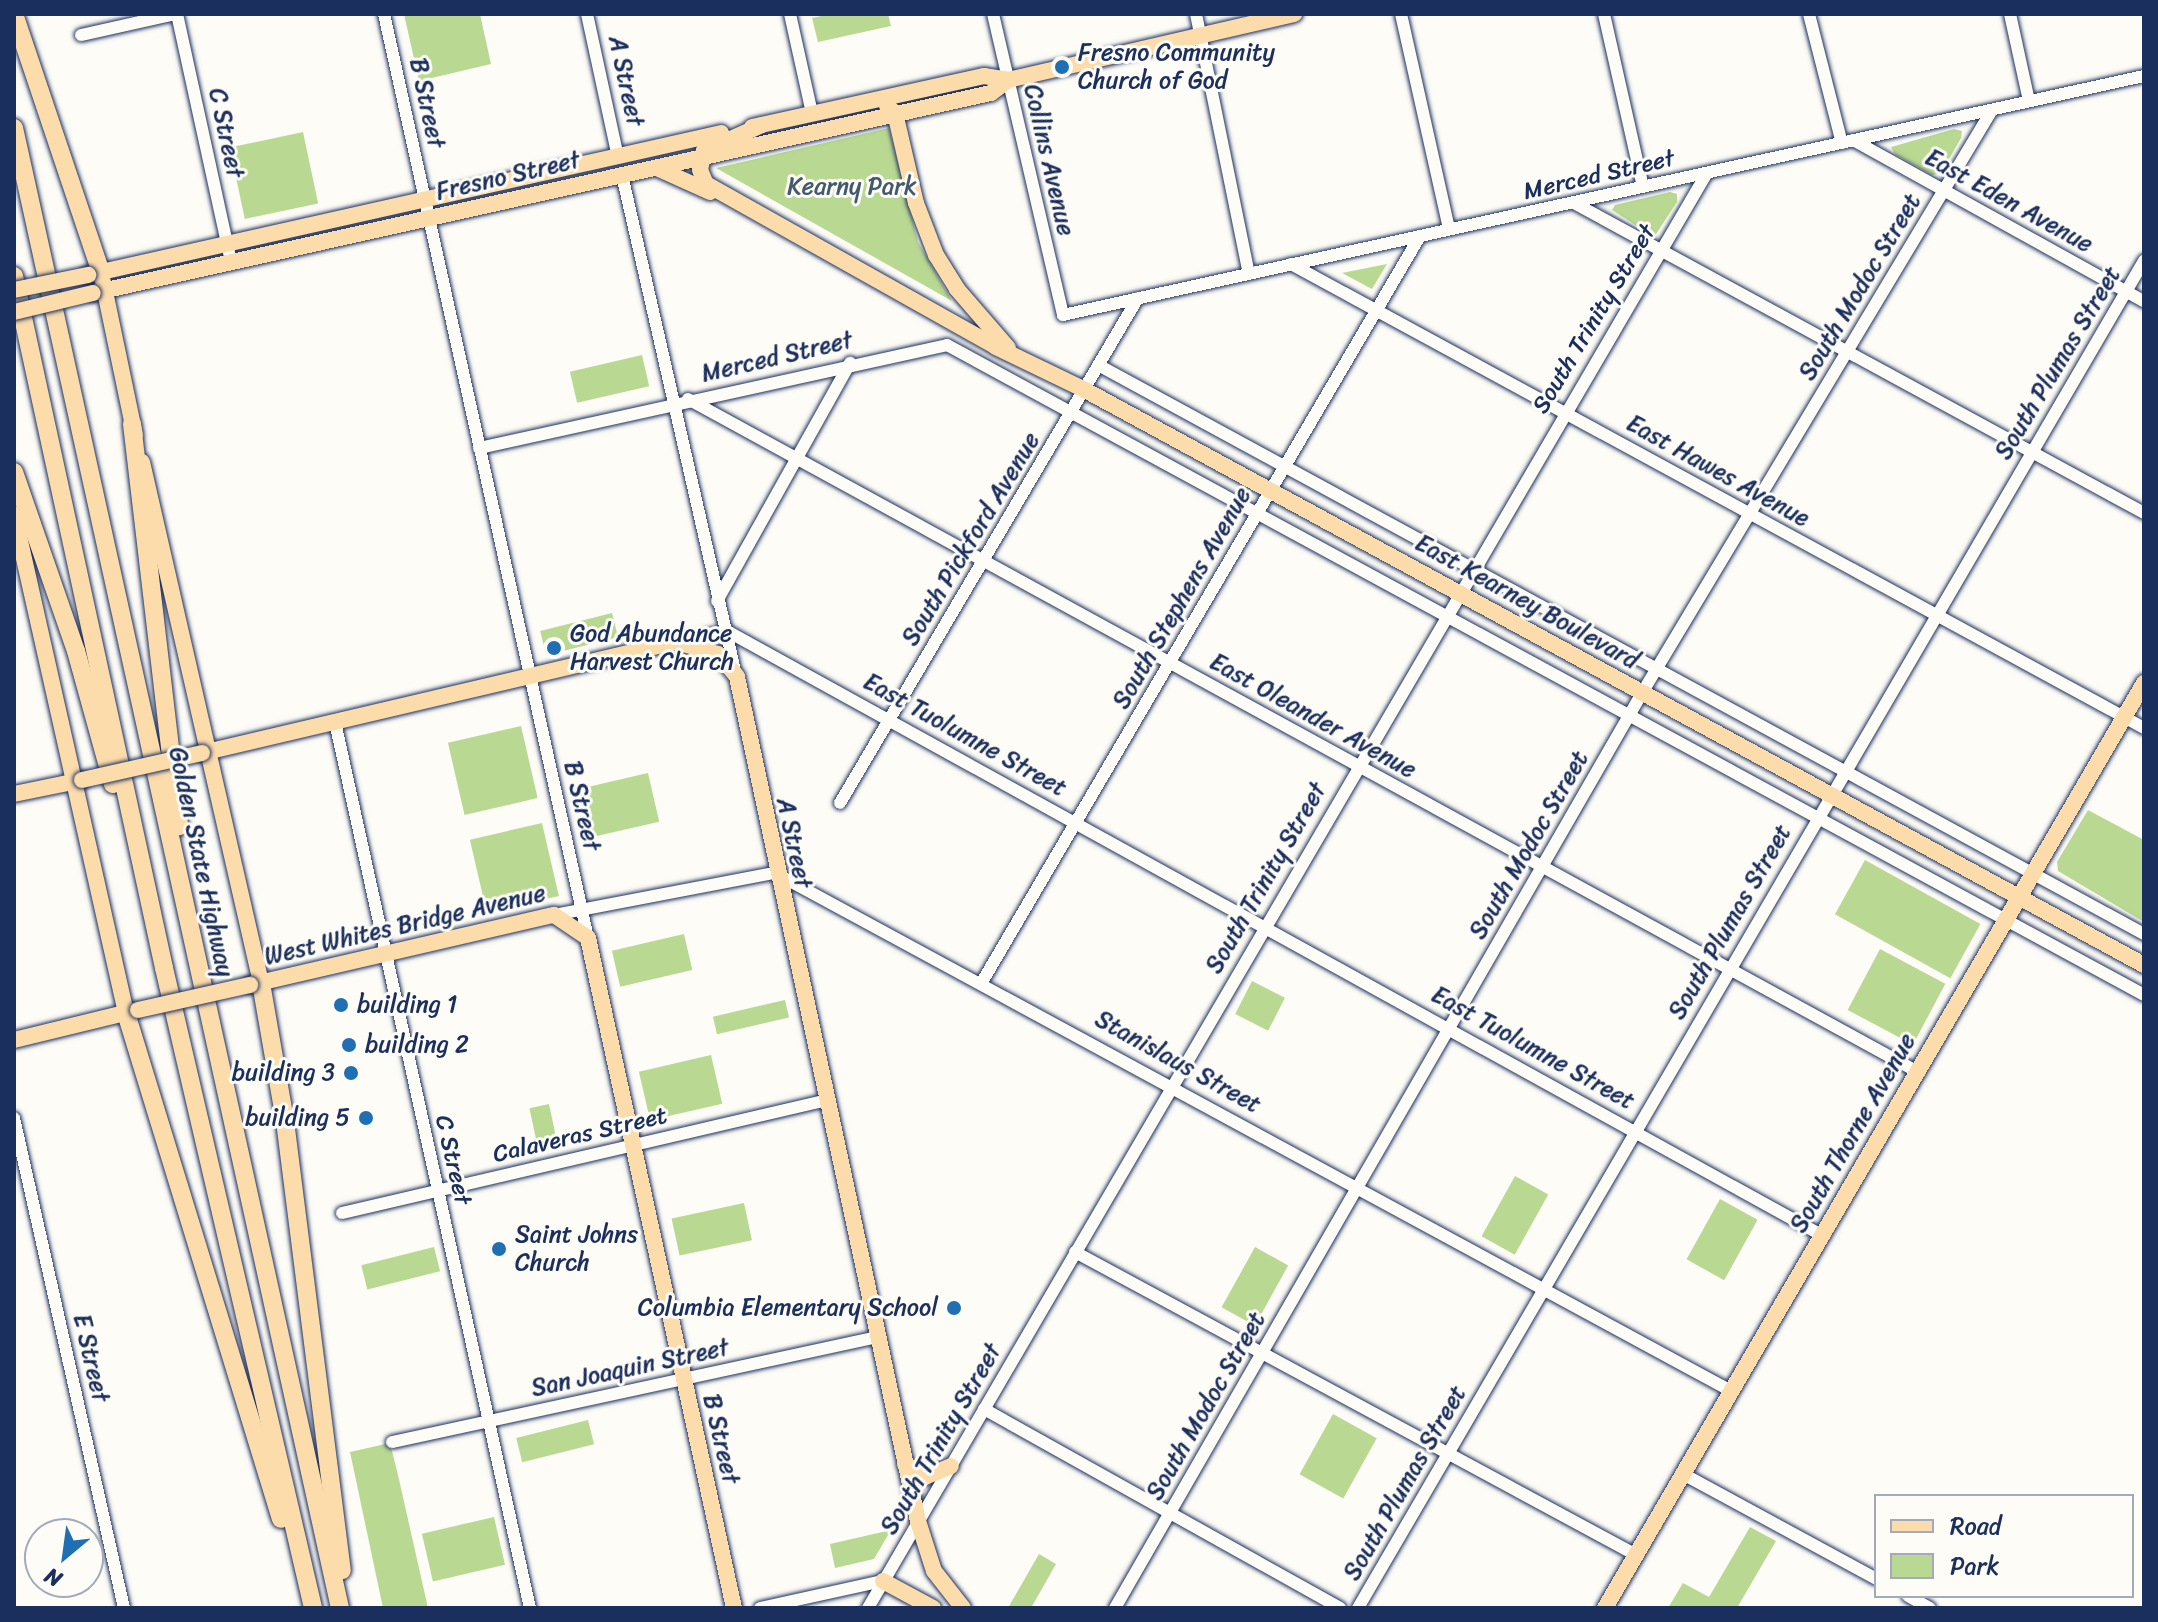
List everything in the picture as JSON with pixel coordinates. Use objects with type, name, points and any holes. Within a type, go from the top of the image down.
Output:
[{"type":"highway","points":[[14,14],[97,283]]},
{"type":"highway","name":"Golden State Highway","points":[[14,128],[340,1608]]},
{"type":"highway","points":[[14,276],[164,968],[310,1608]]},
{"type":"highway","points":[[132,424],[196,951]]},
{"type":"highway","points":[[14,472],[76,651],[164,968]]},
{"type":"highway","points":[[256,984],[285,1121],[347,1608]]},
{"type":"highway","points":[[132,1011],[310,1608]]},
{"type":"main road","name":"Fresno Street","points":[[14,312],[226,243],[874,99],[984,76],[1008,80],[1295,14]]},
{"type":"main road","name":"Fresno Street","points":[[14,290],[97,283],[231,262],[991,93],[1008,80]]},
{"type":"main road","points":[[874,99],[895,113]]},
{"type":"main road","name":"East Kearney Boulevard","points":[[895,113],[916,203],[936,255],[964,298],[1012,352]]},
{"type":"main road","points":[[700,158],[710,146],[762,125]]},
{"type":"main road","name":"East Kearney Boulevard","points":[[700,158],[706,184],[747,211],[1085,390],[2144,965]]},
{"type":"main road","points":[[652,168],[673,173],[747,211]]},
{"type":"main road","points":[[97,283],[132,424],[256,984]]},
{"type":"main road","points":[[14,514],[132,1011],[14,1040]]},
{"type":"main road","points":[[14,794],[677,642],[718,654],[737,677]]},
{"type":"main road","name":"A Street","points":[[737,677],[775,873],[918,1521],[934,1571],[963,1608]]},
{"type":"main road","name":"South Thorne Avenue","points":[[1605,1608],[2144,683]]},
{"type":"main road","points":[[554,915],[588,938]]},
{"type":"main road","name":"West Whites Bridge Avenue","points":[[132,1011],[385,956],[554,915]]},
{"type":"main road","name":"B Street","points":[[588,938],[734,1608]]},
{"type":"main road","points":[[905,1464],[925,1477],[951,1466]]},
{"type":"main road","points":[[883,1581],[933,1608]]},
{"type":"street","points":[[81,35],[177,14]]},
{"type":"street","name":"C Street","points":[[177,14],[231,262]]},
{"type":"street","name":"B Street","points":[[384,14],[528,678],[588,938]]},
{"type":"street","name":"A Street","points":[[587,14],[618,157]]},
{"type":"street","points":[[790,14],[812,113]]},
{"type":"street","name":"Collins Avenue","points":[[993,14],[1063,315]]},
{"type":"street","points":[[1196,14],[1249,274]]},
{"type":"street","points":[[1401,14],[1449,229]]},
{"type":"street","points":[[1604,14],[1643,187]]},
{"type":"street","points":[[1809,14],[1847,142]]},
{"type":"street","points":[[2010,14],[2029,101]]},
{"type":"street","name":"Merced Street","points":[[1063,315],[2144,76]]},
{"type":"street","points":[[2129,80],[2144,88]]},
{"type":"street","name":"South Modoc Street","points":[[1115,1608],[1656,669],[1992,110]]},
{"type":"street","name":"East Eden Avenue","points":[[1847,142],[1944,190],[2144,301]]},
{"type":"street","name":"South Trinity Street","points":[[868,1608],[1445,614],[1707,173]]},
{"type":"street","name":"A Street","points":[[622,175],[717,601],[737,677]]},
{"type":"street","points":[[1574,203],[2144,513]]},
{"type":"street","name":"South Stephens Avenue","points":[[982,982],[1420,236]]},
{"type":"street","name":"South Plumas Street","points":[[1358,1608],[1843,770],[2144,261]]},
{"type":"street","name":"East Hawes Avenue","points":[[1291,264],[2144,728]]},
{"type":"street","name":"South Pickford Avenue","points":[[840,803],[1138,298]]},
{"type":"street","name":"Merced Street","points":[[479,448],[917,348],[956,348],[1072,412]]},
{"type":"street","points":[[717,601],[798,461],[850,363]]},
{"type":"street","name":"East Kearney Boulevard","points":[[1100,366],[2144,934]]},
{"type":"street","name":"East Oleander Avenue","points":[[688,399],[1916,1071]]},
{"type":"street","name":"East Kearney Boulevard","points":[[1072,412],[2144,995]]},
{"type":"street","points":[[677,642],[727,631]]},
{"type":"street","name":"East Tuolumne Street","points":[[727,631],[1821,1235]]},
{"type":"street","name":"C Street","points":[[335,722],[530,1608]]},
{"type":"street","points":[[581,911],[775,873]]},
{"type":"street","name":"Stanislaus Street","points":[[775,873],[982,982],[1731,1391]]},
{"type":"street","name":"West Whites Bridge Avenue","points":[[554,915],[581,911]]},
{"type":"street","name":"Calaveras Street","points":[[342,1213],[827,1100]]},
{"type":"street","name":"E Street","points":[[14,1118],[124,1608]]},
{"type":"street","points":[[1075,1252],[1264,1351],[1636,1555]]},
{"type":"street","name":"San Joaquin Street","points":[[392,1442],[877,1337]]},
{"type":"street","points":[[984,1409],[1340,1608]]},
{"type":"street","points":[[1683,1474],[1874,1578]]},
{"type":"street","points":[[760,1608],[883,1581]]},
{"type":"street","points":[[1912,1598],[1930,1608]]},
{"type":"green space","points":[[404,14],[480,14],[491,64],[419,81]]},
{"type":"green space","points":[[830,14],[888,14],[891,26],[818,42],[812,18]]},
{"type":"green space","name":"Kearny Park","points":[[889,128],[918,242],[952,301],[716,168]]},
{"type":"green space","points":[[1954,129],[1962,131],[1961,138],[1941,173],[1932,175],[1895,154],[1891,147]]},
{"type":"green space","points":[[303,132],[318,203],[245,219],[230,148]]},
{"type":"green space","points":[[1670,192],[1677,194],[1677,202],[1654,237],[1612,210],[1615,205]]},
{"type":"green space","points":[[1387,264],[1372,289],[1342,273]]},
{"type":"green space","points":[[642,355],[649,386],[577,403],[570,372]]},
{"type":"green space","points":[[612,613],[618,637],[546,655],[540,631]]},
{"type":"green space","points":[[521,726],[538,798],[465,815],[448,743]]},
{"type":"green space","points":[[648,773],[659,822],[587,838],[576,790]]},
{"type":"green space","points":[[2088,810],[2144,840],[2144,922],[2058,871],[2057,862]]},
{"type":"green space","points":[[542,823],[559,896],[487,913],[470,840]]},
{"type":"green space","points":[[1865,860],[1980,924],[1950,978],[1835,914]]},
{"type":"green space","points":[[684,934],[692,970],[620,987],[612,951]]},
{"type":"green space","points":[[1880,949],[1945,984],[1913,1045],[1848,1010]]},
{"type":"green space","points":[[1252,981],[1285,998],[1268,1031],[1235,1014]]},
{"type":"green space","points":[[785,1000],[789,1018],[717,1034],[713,1017]]},
{"type":"green space","points":[[711,1055],[722,1104],[650,1120],[639,1072]]},
{"type":"green space","points":[[549,1104],[557,1141],[537,1145],[529,1108]]},
{"type":"green space","points":[[1515,1176],[1548,1194],[1515,1255],[1482,1236]]},
{"type":"green space","points":[[1720,1199],[1758,1220],[1724,1280],[1687,1259]]},
{"type":"green space","points":[[744,1203],[752,1240],[680,1256],[672,1218]]},
{"type":"green space","points":[[434,1247],[440,1271],[367,1289],[361,1265]]},
{"type":"green space","points":[[1255,1247],[1288,1265],[1255,1326],[1222,1307]]},
{"type":"green space","points":[[1333,1414],[1377,1438],[1343,1499],[1300,1474]]},
{"type":"green space","points":[[588,1420],[594,1444],[522,1462],[516,1438]]},
{"type":"green space","points":[[390,1443],[428,1608],[383,1608],[350,1452]]},
{"type":"green space","points":[[494,1517],[505,1565],[433,1581],[422,1534]]},
{"type":"green space","points":[[1750,1527],[1776,1541],[1737,1608],[1668,1608],[1683,1583],[1709,1597]]},
{"type":"green space","points":[[891,1530],[874,1559],[835,1568],[830,1544]]},
{"type":"green space","points":[[1039,1554],[1056,1564],[1031,1608],[1008,1608]]},
{"type":"place","name":"Fresno Community Church of God","points":[[1062,67]]},
{"type":"place","name":"God Abundance Harvest Church","points":[[554,648]]},
{"type":"place","name":"building 1","points":[[341,1005]]},
{"type":"place","name":"building 2","points":[[349,1045]]},
{"type":"place","name":"building 3","points":[[351,1073]]},
{"type":"place","name":"building 5","points":[[366,1118]]},
{"type":"place","name":"Saint Johns Church","points":[[499,1249]]},
{"type":"place","name":"Columbia Elementary School","points":[[954,1308]]}]
